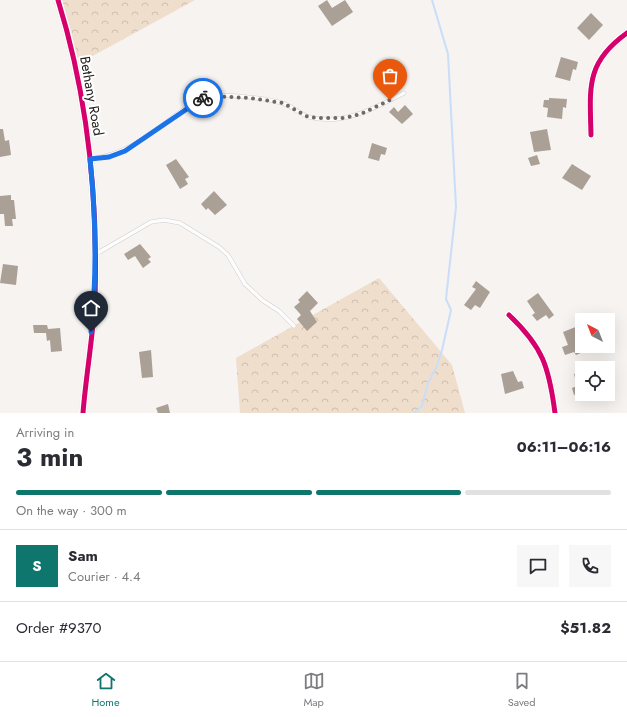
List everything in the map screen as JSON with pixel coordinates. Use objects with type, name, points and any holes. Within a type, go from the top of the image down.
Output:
[{"type":"street","name":"Bethany Road","points":[[58,0],[78,78],[90,159],[95,214],[94,300],[83,413]]},
{"type":"street","points":[[591,135],[590,100],[592,77],[597,62],[613,43],[627,33]]},
{"type":"street","points":[[509,315],[532,339],[541,355],[551,383],[555,413]]},
{"type":"lane","points":[[90,159],[109,157],[125,151],[191,105],[209,96],[265,100],[283,103],[308,117],[344,118],[361,114],[404,93]]},
{"type":"lane","points":[[95,254],[151,222],[164,220],[180,223],[219,247],[228,255],[245,284],[262,300],[279,311],[294,326]]},
{"type":"green space","points":[[61,0],[195,0],[78,64]]},
{"type":"green space","points":[[379,278],[452,365],[465,413],[240,413],[236,358]]},
{"type":"building","points":[[327,0],[332,8],[345,0],[353,12],[332,26],[318,6]]},
{"type":"building","points":[[591,13],[603,25],[589,40],[577,28]]},
{"type":"building","points":[[561,57],[578,62],[576,70],[573,69],[570,81],[555,77]]},
{"type":"building","points":[[549,98],[567,99],[566,108],[563,107],[562,119],[547,117],[548,108],[543,107],[544,100],[549,100]]},
{"type":"building","points":[[405,105],[413,114],[402,124],[389,112],[394,107],[398,112]]},
{"type":"building","points":[[0,129],[3,129],[5,141],[9,140],[11,155],[0,157]]},
{"type":"building","points":[[547,129],[551,150],[534,152],[530,132]]},
{"type":"building","points":[[372,143],[387,148],[385,155],[381,154],[379,161],[368,158]]},
{"type":"building","points":[[537,155],[540,164],[531,166],[528,158]]},
{"type":"building","points":[[176,159],[189,177],[185,179],[188,184],[180,189],[166,165]]},
{"type":"building","points":[[572,164],[591,176],[582,190],[562,178]]},
{"type":"building","points":[[214,191],[227,205],[215,215],[208,208],[206,210],[201,204]]},
{"type":"building","points":[[11,195],[11,200],[14,200],[16,219],[12,219],[13,226],[5,226],[4,214],[0,214],[0,196]]},
{"type":"building","points":[[140,244],[151,257],[148,259],[151,262],[143,268],[135,256],[128,260],[124,254]]},
{"type":"building","points":[[3,264],[18,266],[16,285],[0,283]]},
{"type":"building","points":[[476,281],[490,292],[480,308],[475,305],[471,310],[464,305],[476,289],[472,287]]},
{"type":"building","points":[[307,291],[318,303],[310,311],[317,322],[307,331],[297,319],[301,315],[294,307],[300,302],[298,300]]},
{"type":"building","points":[[538,293],[554,315],[549,319],[546,315],[537,321],[532,315],[535,313],[527,301]]},
{"type":"building","points":[[33,325],[47,325],[48,329],[60,328],[62,351],[51,352],[50,340],[47,341],[46,333],[34,333]]},
{"type":"building","points":[[575,327],[575,353],[581,353],[576,355],[574,352],[565,355],[562,347],[568,345],[563,332]]},
{"type":"building","points":[[151,350],[153,377],[142,378],[139,352]]},
{"type":"building","points":[[513,371],[518,382],[522,381],[524,388],[505,394],[501,374]]},
{"type":"building","points":[[575,387],[575,395],[574,395],[572,388]]},
{"type":"building","points":[[168,404],[170,413],[158,413],[156,408]]},
{"type":"waterway","points":[[414,413],[422,406],[428,383],[437,366],[451,310],[446,299],[456,207],[448,54],[432,0]]},
{"type":"cycle path","points":[[58,0],[77,73],[84,111],[93,186],[96,261],[95,299],[83,413]]},
{"type":"cycle path","points":[[591,135],[591,90],[597,66],[613,44],[627,33]]},
{"type":"cycle path","points":[[509,315],[530,337],[537,348],[547,370],[555,413]]},
{"type":"way so far","points":[[203,98],[209,96],[250,98],[283,103],[308,117],[321,118],[344,118],[361,114],[390,100]]},
{"type":"route","points":[[91,332],[94,300],[95,214],[90,159],[109,157],[125,151],[203,98]]}]
